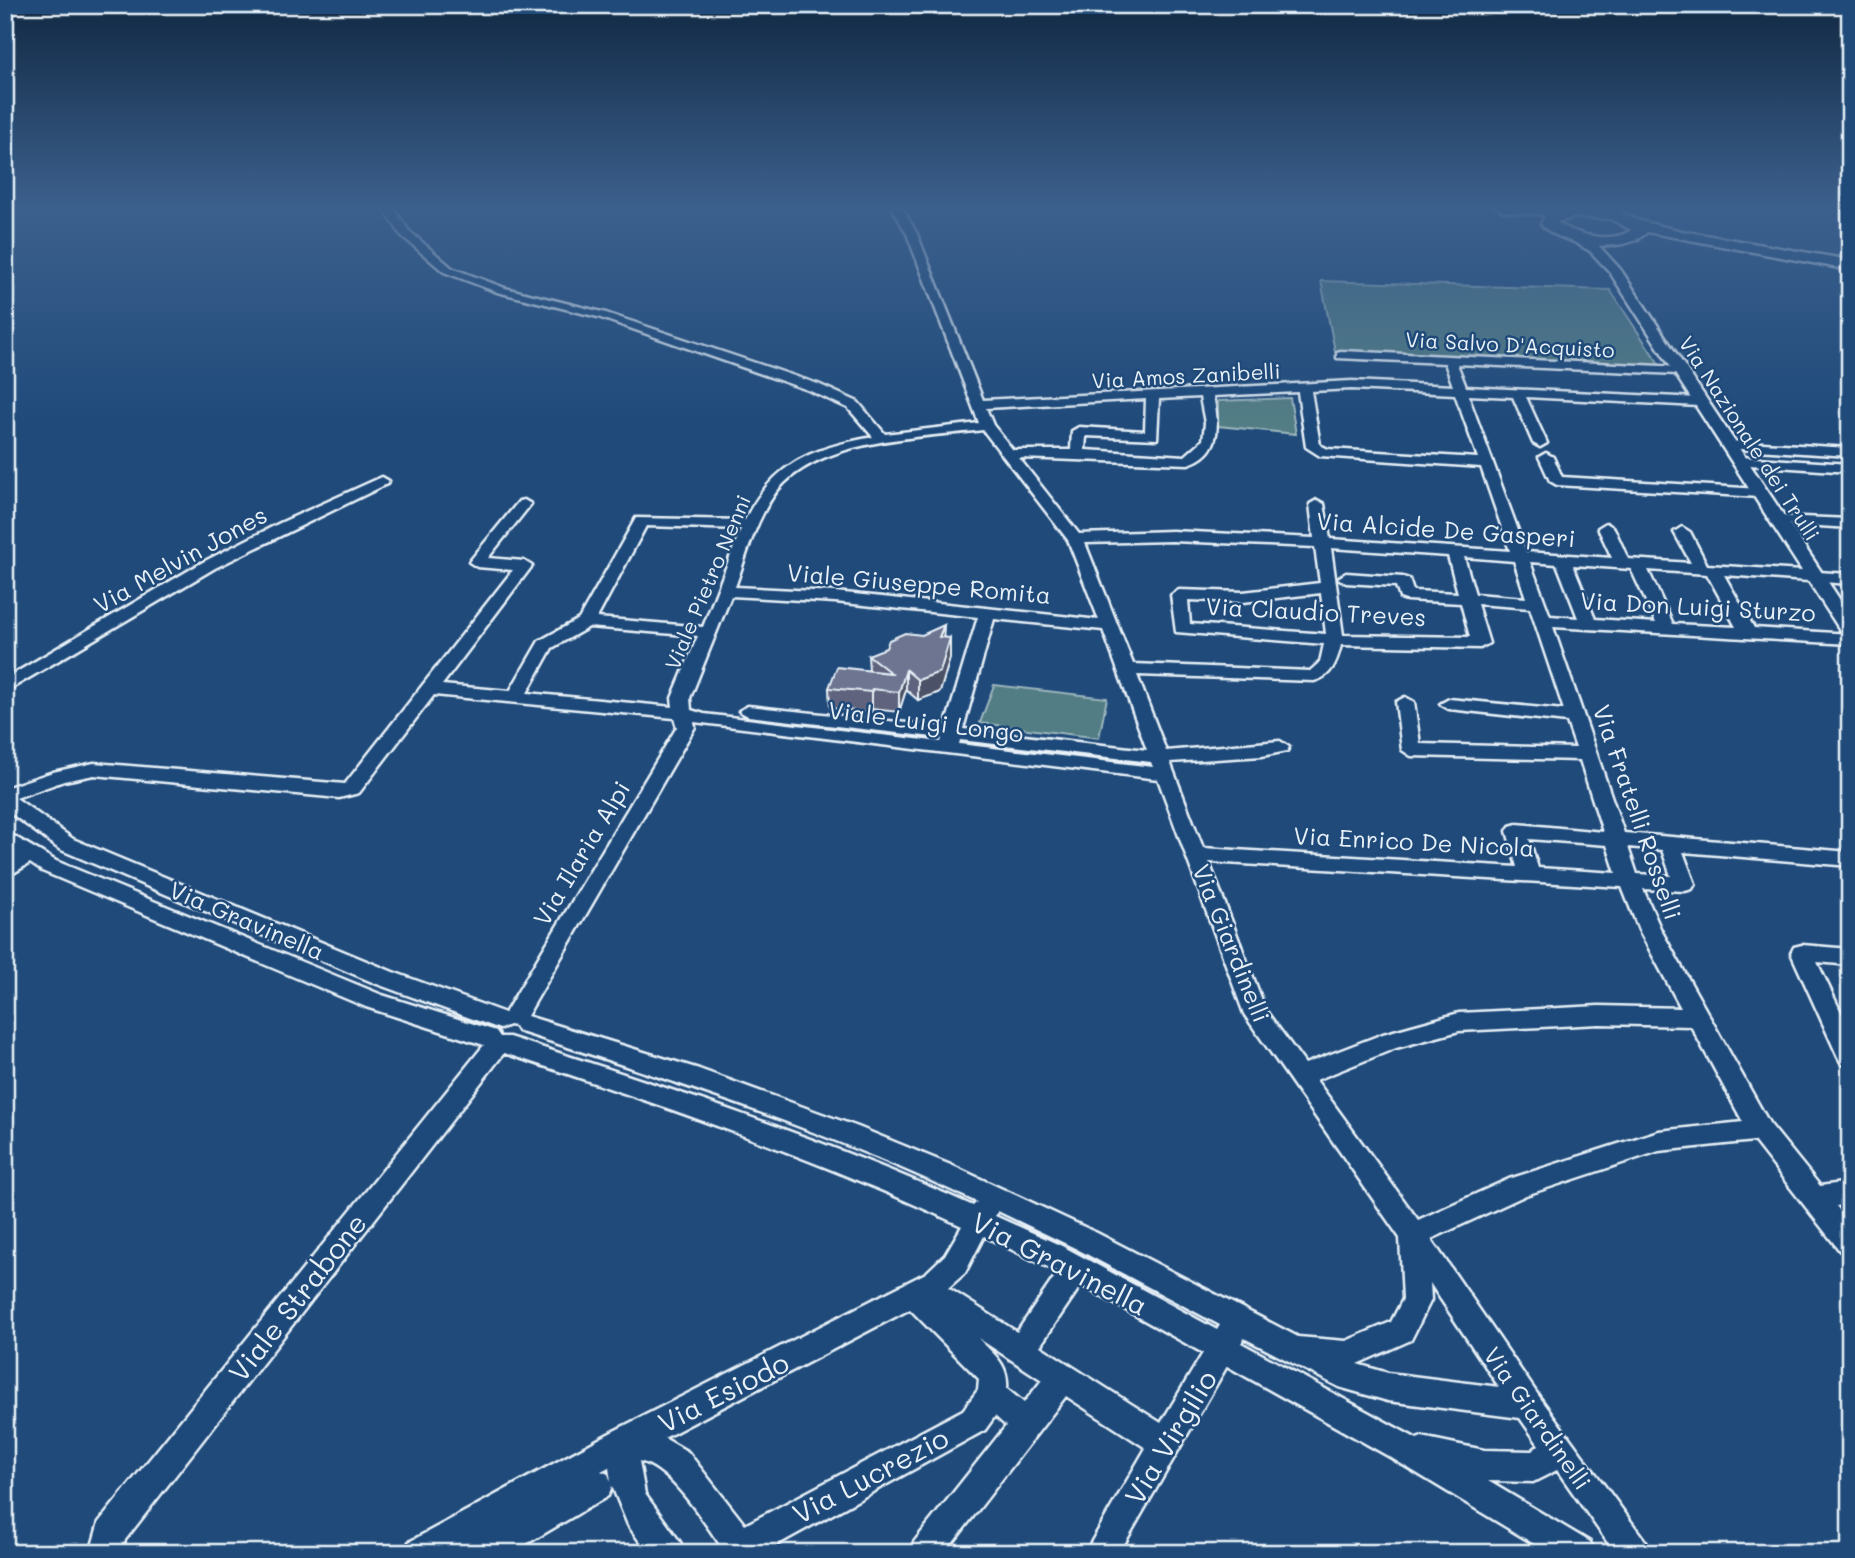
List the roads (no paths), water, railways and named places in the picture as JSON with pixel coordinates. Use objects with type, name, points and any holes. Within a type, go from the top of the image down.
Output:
[{"type":"street","points":[[471,279],[501,290],[602,314],[813,387],[853,405],[882,439]]},
{"type":"street","name":"Via Giardinelli","points":[[930,279],[988,426],[1075,540],[1256,1014],[1634,1553]]},
{"type":"street","name":"Via Nazionale dei Trulli","points":[[1620,279],[1850,630]]},
{"type":"street","name":"Via Salvo D'Acquisto","points":[[1341,355],[1678,370]]},
{"type":"street","name":"Via Fratelli Rosselli","points":[[1450,361],[1589,754],[1629,880],[1650,930],[1760,1130],[1850,1243]]},
{"type":"street","name":"Via Amos Zanibelli","points":[[980,404],[1352,385],[1699,402]]},
{"type":"street","points":[[1304,388],[1313,447],[1325,453],[1486,463]]},
{"type":"street","points":[[1011,454],[1078,454],[1188,460],[1202,453],[1210,445],[1212,430],[1206,393]]},
{"type":"street","points":[[1518,393],[1557,481],[1760,493]]},
{"type":"street","points":[[1078,454],[1079,431],[1152,436],[1153,395]]},
{"type":"street","name":"Viale Pietro Nenni","points":[[682,713],[681,698],[726,591],[749,525],[767,492],[792,468],[834,450],[882,439],[988,426]]},
{"type":"street","points":[[1729,445],[1850,452]]},
{"type":"street","points":[[1740,461],[1850,468]]},
{"type":"street","name":"Via Melvin Jones","points":[[5,687],[209,565],[382,481]]},
{"type":"street","points":[[5,797],[60,776],[94,769],[339,792],[352,789],[524,566],[477,562],[524,504]]},
{"type":"street","points":[[1124,669],[1314,676],[1328,664],[1335,633],[1317,504]]},
{"type":"street","points":[[1777,520],[1850,524]]},
{"type":"street","points":[[515,699],[545,645],[586,622],[641,521],[749,525]]},
{"type":"street","points":[[1606,528],[1667,628]]},
{"type":"street","points":[[1682,533],[1748,633]]},
{"type":"street","name":"Via Alcide De Gasperi","points":[[1075,540],[1172,536],[1321,543],[1813,576]]},
{"type":"street","points":[[1455,553],[1468,599]]},
{"type":"street","points":[[1563,559],[1589,624]]},
{"type":"street","points":[[1813,576],[1850,579]]},
{"type":"street","name":"Via Don Luigi Sturzo","points":[[1346,578],[1403,582],[1406,595],[1468,599],[1589,624],[1850,639]]},
{"type":"street","points":[[1244,614],[1327,587]]},
{"type":"street","name":"Viale Giuseppe Romita","points":[[726,591],[835,597],[1108,625]]},
{"type":"street","name":"Via Claudio Treves","points":[[1244,614],[1182,628],[1179,596],[1244,614],[1333,640],[1388,639],[1480,643],[1468,599]]},
{"type":"street","points":[[951,741],[987,613]]},
{"type":"street","points":[[586,622],[707,632]]},
{"type":"street","name":"Viale Luigi Longo","points":[[430,689],[682,713],[702,719],[951,741],[1161,765],[1280,747]]},
{"type":"street","points":[[1405,702],[1411,750],[1589,754]]},
{"type":"street","points":[[1449,704],[1576,717]]},
{"type":"street","name":"Via Ilaria Alpi","points":[[505,1032],[686,727],[682,713]]},
{"type":"street","name":"Via Gravinella","points":[[5,797],[66,844],[385,978],[505,1032],[878,1175],[1087,1241],[1339,1373],[1388,1387],[1528,1405]]},
{"type":"street","points":[[1529,874],[1517,831],[1850,859]]},
{"type":"street","name":"Via Gravinella","points":[[5,838],[49,866],[374,1001],[505,1032]]},
{"type":"street","name":"Via Enrico De Nicola","points":[[1196,855],[1685,884],[1670,845]]},
{"type":"street","points":[[5,871],[28,854]]},
{"type":"street","points":[[1850,957],[1802,953],[1850,1057]]},
{"type":"street","points":[[1300,1076],[1391,1040],[1459,1022],[1599,1015],[1698,1017]]},
{"type":"street","name":"Viale Strabone","points":[[106,1553],[110,1534],[505,1032]]},
{"type":"street","points":[[1413,1235],[1518,1187],[1659,1141],[1760,1130]]},
{"type":"street","points":[[1814,1198],[1850,1193]]},
{"type":"street","name":"Via Gravinella","points":[[986,1209],[1077,1268],[1401,1446],[1579,1553]]},
{"type":"street","name":"Via Esiodo","points":[[420,1553],[623,1443],[936,1282],[956,1264],[986,1209]]},
{"type":"street","name":"Via Gravinella","points":[[1287,1347],[1347,1355],[1401,1331],[1417,1300],[1413,1235]]},
{"type":"street","points":[[1021,1351],[1077,1268]]},
{"type":"street","points":[[919,1291],[1021,1351],[1166,1443]]},
{"type":"street","points":[[919,1291],[994,1374],[992,1395],[1026,1423]]},
{"type":"street","name":"Via Virgilio","points":[[1101,1553],[1238,1321]]},
{"type":"street","points":[[925,1553],[1063,1377]]},
{"type":"street","name":"Via Lucrezio","points":[[743,1549],[974,1420],[992,1395]]},
{"type":"street","points":[[669,1553],[636,1512],[624,1478],[623,1443],[655,1450],[677,1463],[743,1549]]},
{"type":"street","points":[[1401,1446],[1464,1462],[1524,1468],[1542,1463],[1558,1445]]},
{"type":"street","points":[[481,1553],[597,1485]]}]
